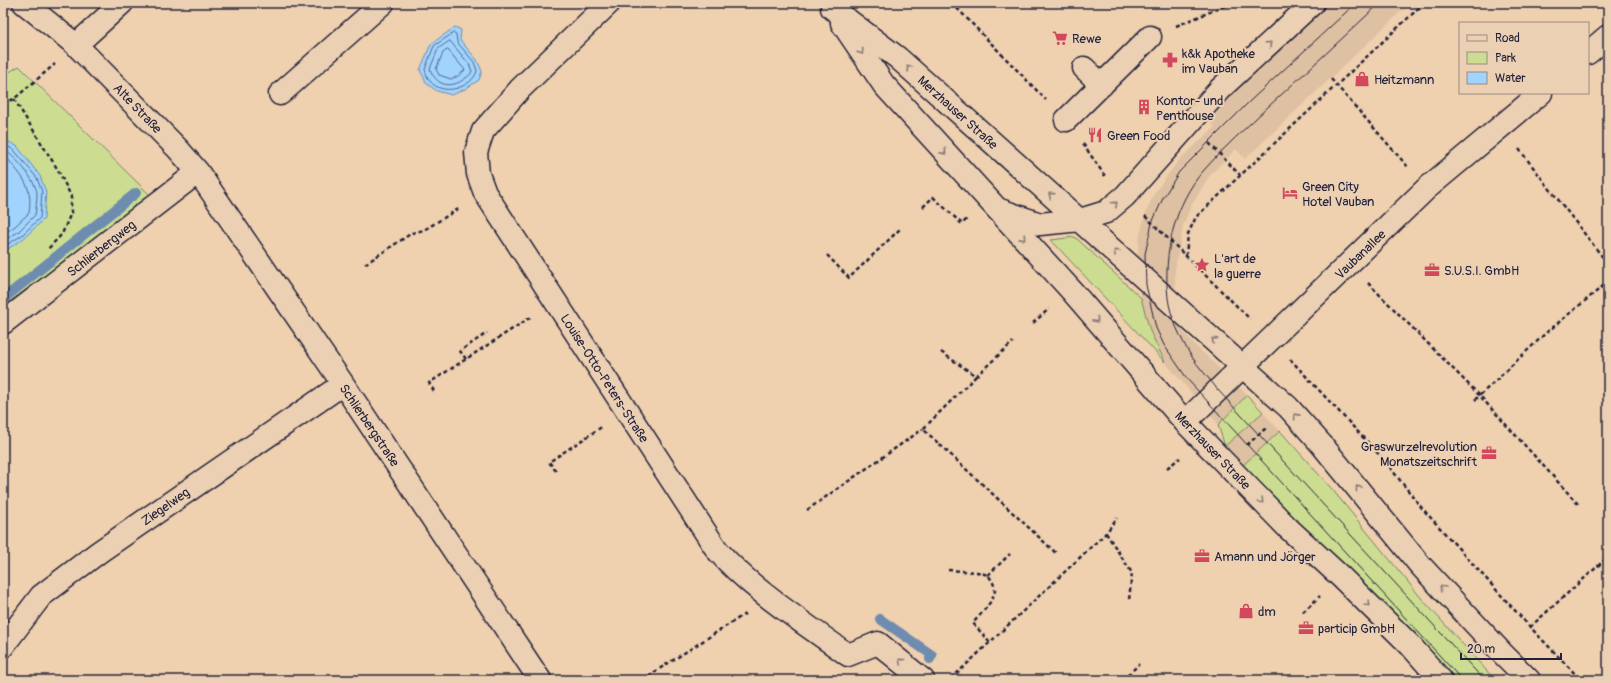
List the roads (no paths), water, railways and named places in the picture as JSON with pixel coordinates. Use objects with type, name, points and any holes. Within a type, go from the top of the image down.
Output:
[{"type":"street","name":"Alte Straße","points":[[24,3],[76,45],[178,149],[198,172]]},
{"type":"street","points":[[76,45],[122,3]]},
{"type":"street","points":[[280,94],[383,3]]},
{"type":"street","name":"Louise-Otto-Peters-Straße","points":[[609,3],[520,89],[483,131],[476,152],[478,174],[485,193],[717,550],[731,566],[765,595],[848,655],[878,643],[923,680]]},
{"type":"street","points":[[1080,220],[1106,212],[1125,196],[1220,89],[1313,3]]},
{"type":"street","name":"Merzhauser Straße","points":[[830,6],[884,85],[1071,290],[1185,422],[1289,529],[1341,577],[1404,640],[1441,680]]},
{"type":"street","name":"Merzhauser Straße","points":[[830,6],[898,58],[1288,407],[1322,445],[1420,565],[1529,680]]},
{"type":"street","points":[[1589,52],[1608,36]]},
{"type":"street","points":[[1066,120],[1150,37]]},
{"type":"street","points":[[1084,68],[1102,85]]},
{"type":"street","name":"Vaubanallee","points":[[1185,422],[1426,189],[1541,94]]},
{"type":"street","name":"Schlierbergweg","points":[[3,323],[198,172]]},
{"type":"street","name":"Schlierbergstraße","points":[[198,172],[343,384],[540,680]]},
{"type":"street","name":"Merzhauser Straße","points":[[997,209],[1040,224],[1080,220]]},
{"type":"street","name":"Ziegelweg","points":[[3,646],[41,596],[99,552],[343,384]]},
{"type":"water","points":[[455,27],[461,30],[460,40],[477,60],[482,71],[479,80],[452,95],[437,91],[427,84],[420,70],[431,44]]},
{"type":"water","points":[[3,139],[17,146],[40,176],[46,192],[44,219],[23,239],[3,252]]},
{"type":"waterway","points":[[3,299],[136,193]]},
{"type":"waterway","points":[[880,619],[932,655],[930,659]]},
{"type":"tram line","points":[[1356,3],[1250,101],[1179,172],[1163,198],[1152,223],[1145,254],[1146,285],[1156,328],[1164,345],[1188,380],[1462,680]]},
{"type":"tram line","points":[[1380,3],[1228,145],[1204,170],[1194,183],[1178,214],[1169,247],[1167,264],[1169,305],[1173,320],[1190,354],[1218,390],[1484,680]]},
{"type":"place","name":"Rewe","points":[[1060,38]]},
{"type":"place","name":"k&k Apotheke im Vauban","points":[[1170,60]]},
{"type":"place","name":"Heitzmann","points":[[1362,79]]},
{"type":"place","name":"Kontor- und Penthouse","points":[[1144,107]]},
{"type":"place","name":"Green Food","points":[[1095,135]]},
{"type":"place","name":"Green City Hotel Vauban","points":[[1290,193]]},
{"type":"place","name":"L'art de la guerre","points":[[1202,265]]},
{"type":"place","name":"S.U.S.I. GmbH","points":[[1432,270]]},
{"type":"place","name":"Graswurzelrevolution Monatszeitschrift","points":[[1489,453]]},
{"type":"place","name":"Amann und Jörger","points":[[1202,556]]},
{"type":"place","name":"dm","points":[[1246,611]]},
{"type":"place","name":"particip GmbH","points":[[1306,628]]}]
